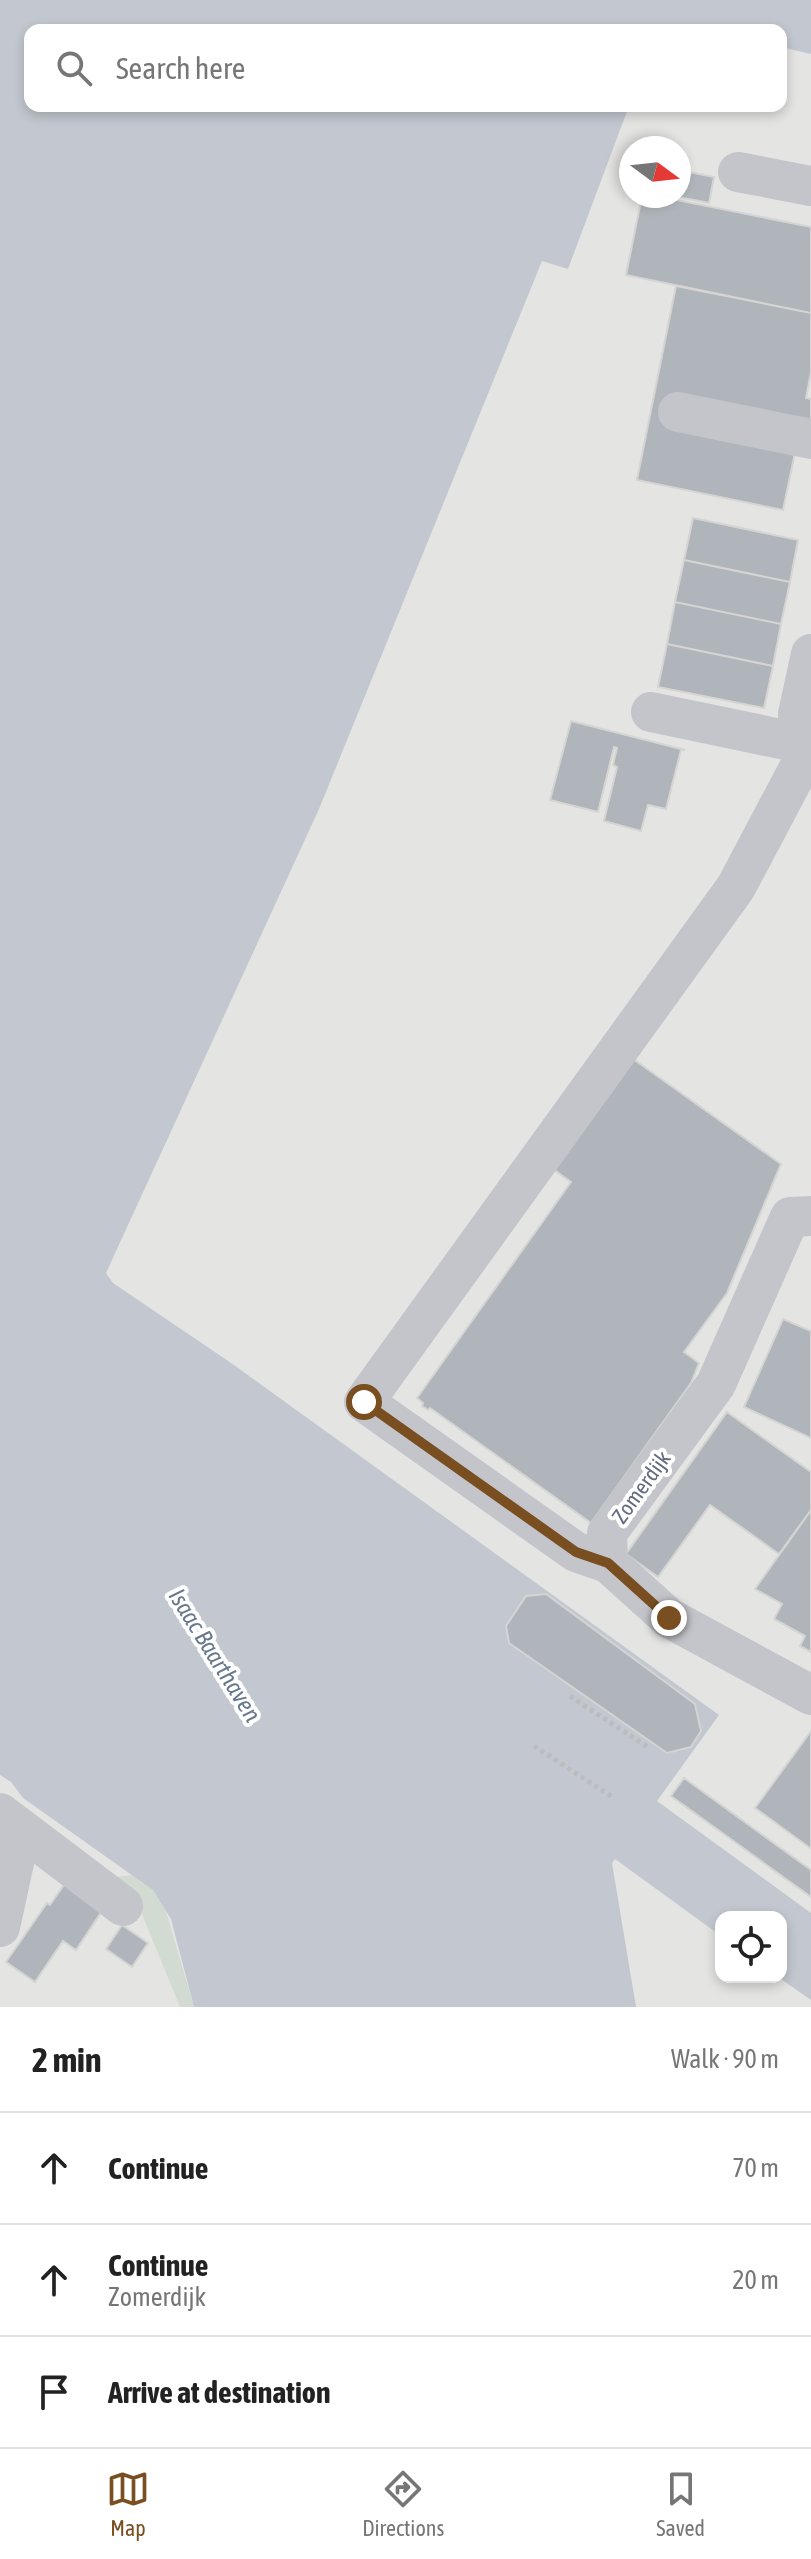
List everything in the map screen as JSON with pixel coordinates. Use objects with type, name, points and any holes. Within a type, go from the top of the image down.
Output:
[{"type":"street","points":[[738,172],[811,186]]},
{"type":"street","points":[[678,412],[811,439]]},
{"type":"street","points":[[811,654],[798,714],[806,749],[736,887],[364,1402],[576,1552],[608,1563],[669,1618],[811,1695]]},
{"type":"street","points":[[651,712],[806,749]]},
{"type":"street","name":"Zomerdijk","points":[[608,1563],[607,1533],[716,1384],[790,1217],[811,1216]]},
{"type":"street","points":[[10,1822],[123,1906]]},
{"type":"street","points":[[0,1927],[10,1822]]},
{"type":"path","points":[[570,1696],[649,1748]]},
{"type":"path","points":[[534,1746],[614,1798]]},
{"type":"shaded area","points":[[0,0],[811,0],[811,2007],[0,2007]]},
{"type":"shaded area","points":[[132,1875],[153,1890],[165,1908],[194,2007],[180,2007],[135,1897],[114,1877]]},
{"type":"water","name":"Isaac Baarthaven","points":[[0,0],[811,0],[811,54],[787,48],[787,24],[24,24],[24,112],[627,112],[568,269],[542,261],[319,809],[106,1273],[113,1283],[234,1365],[719,1715],[657,1801],[811,1913],[811,2000],[787,1983],[787,1911],[715,1911],[715,1932],[615,1859],[612,1863],[636,2007],[194,2007],[171,1919],[153,1890],[23,1798],[11,1782],[0,1775]]},
{"type":"building","points":[[691,172],[714,177],[709,203],[691,200]]},
{"type":"building","points":[[691,203],[811,227],[811,313],[626,275],[640,208],[691,208]]},
{"type":"building","points":[[676,286],[811,313],[811,372],[806,398],[811,399],[811,426],[801,424],[783,510],[637,480]]},
{"type":"building","points":[[693,518],[798,540],[790,582],[684,560]]},
{"type":"building","points":[[684,560],[790,582],[781,624],[675,602]]},
{"type":"building","points":[[675,602],[781,624],[773,666],[667,644]]},
{"type":"building","points":[[667,644],[773,666],[764,708],[658,687]]},
{"type":"building","points":[[571,721],[685,750],[681,750],[666,809],[648,805],[641,831],[604,821],[617,767],[613,765],[617,748],[614,747],[598,812],[550,800]]},
{"type":"building","points":[[629,1056],[781,1164],[727,1293],[684,1352],[699,1363],[691,1383],[591,1523],[430,1408],[428,1410],[422,1406],[423,1403],[417,1398],[571,1182],[550,1167]]},
{"type":"building","points":[[783,1319],[811,1331],[811,1438],[744,1407]]},
{"type":"building","points":[[727,1412],[811,1472],[811,1510],[779,1554],[710,1505],[658,1577],[626,1554]]},
{"type":"building","points":[[811,1510],[811,1652],[800,1646],[805,1636],[774,1619],[782,1604],[755,1589]]},
{"type":"building","points":[[546,1594],[695,1704],[701,1731],[691,1747],[667,1753],[509,1643],[506,1626],[526,1596]]},
{"type":"building","points":[[811,1731],[811,1847],[810,1848],[755,1808]]},
{"type":"building","points":[[684,1778],[811,1870],[811,1897],[671,1796]]},
{"type":"building","points":[[64,1885],[102,1911],[76,1950],[63,1941],[35,1982],[6,1962],[47,1903],[50,1905]]},
{"type":"building","points":[[122,1925],[148,1943],[132,1967],[106,1949]]},
{"type":"route","points":[[364,1402],[576,1552],[608,1563],[669,1618]]}]
